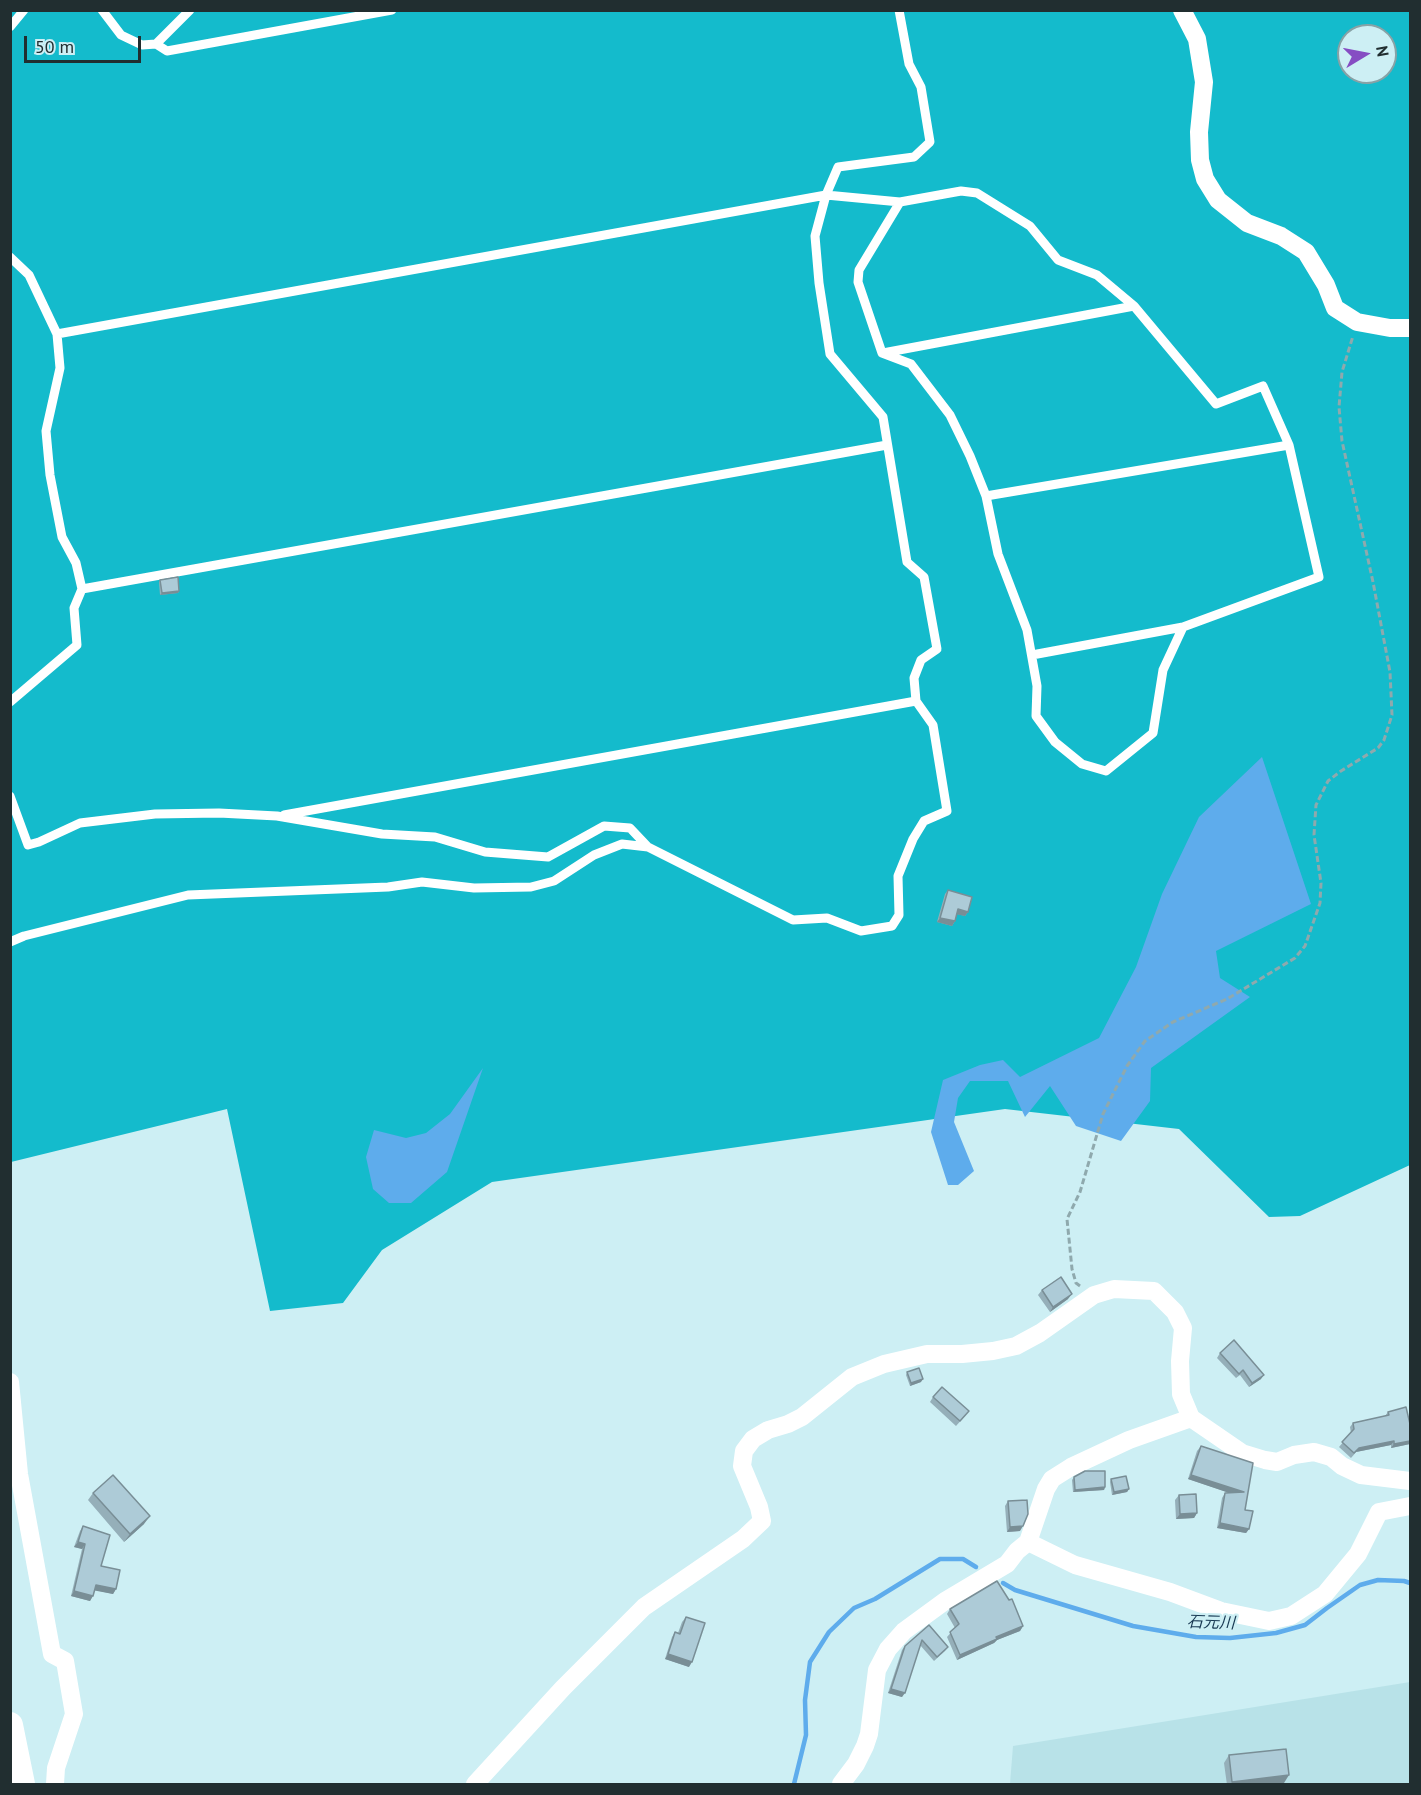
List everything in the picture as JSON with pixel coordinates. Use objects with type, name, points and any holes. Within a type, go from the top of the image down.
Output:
[{"type":"main road","points":[[10,1725],[22,1785]]},
{"type":"street","points":[[1182,10],[1197,39],[1202,67],[1200,160],[1205,179],[1218,200],[1248,223],[1281,236],[1306,252],[1326,285],[1335,308],[1357,322],[1390,328],[1410,328]]},
{"type":"street","points":[[475,1785],[563,1688],[644,1607],[743,1539],[762,1521],[759,1507],[742,1466],[744,1451],[753,1439],[768,1430],[802,1417],[852,1377],[873,1368],[927,1354],[962,1354],[1016,1346],[1040,1333],[1094,1294],[1114,1289],[1154,1291],[1175,1312],[1183,1328],[1180,1361],[1181,1394],[1191,1418],[1242,1454],[1277,1462],[1294,1455],[1314,1452],[1331,1457],[1342,1466],[1362,1475],[1410,1481]]},
{"type":"street","points":[[10,1382],[19,1474],[52,1654],[65,1661],[74,1714],[56,1768],[55,1785]]},
{"type":"street","points":[[841,1785],[865,1746],[869,1734],[877,1670],[895,1640],[945,1601],[1007,1564],[1028,1542],[1052,1479],[1071,1467],[1129,1440],[1191,1418]]},
{"type":"street","points":[[1028,1542],[1075,1564],[1170,1592],[1221,1611],[1269,1621],[1291,1616],[1324,1594],[1358,1554],[1379,1512],[1410,1506]]},
{"type":"lane","points":[[10,27],[24,10]]},
{"type":"lane","points":[[102,10],[121,35],[142,45],[156,44],[167,51],[392,10]]},
{"type":"lane","points":[[156,44],[190,10]]},
{"type":"lane","points":[[10,796],[28,845],[80,823],[155,814],[219,813],[277,816],[382,834],[435,837],[485,852],[548,857],[604,826],[630,828],[648,847],[793,920],[827,918],[861,931],[892,926],[899,915],[898,876],[913,839],[924,821],[946,811],[933,725],[916,701],[914,678],[921,660],[937,649],[924,577],[907,562],[883,417],[830,354],[819,283],[815,236],[826,195],[837,167],[914,157],[930,142],[921,87],[909,64],[899,10]]},
{"type":"lane","points":[[57,334],[826,195],[900,202],[961,192],[976,193],[1030,226],[1058,260],[1097,275],[1134,306],[1216,404],[1263,386],[1289,445],[1319,577],[1183,627],[1032,655]]},
{"type":"lane","points":[[882,353],[858,282],[859,270],[900,202]]},
{"type":"lane","points":[[10,257],[29,275],[57,334],[60,368],[46,430],[50,475],[62,537],[76,563],[82,589],[74,608],[77,645],[10,702]]},
{"type":"lane","points":[[882,353],[1134,306]]},
{"type":"lane","points":[[882,353],[911,364],[950,415],[970,456],[986,496],[998,554],[1027,630],[1037,686],[1036,716],[1055,742],[1082,764],[1106,771],[1153,733],[1163,670],[1183,627]]},
{"type":"lane","points":[[82,589],[887,445]]},
{"type":"lane","points":[[986,496],[1289,445]]},
{"type":"lane","points":[[277,816],[916,701]]},
{"type":"lane","points":[[10,942],[24,936],[188,895],[388,887],[422,882],[474,888],[531,887],[554,881],[594,855],[622,844],[648,847]]},
{"type":"path","points":[[1094,1294],[1076,1283],[1072,1269],[1067,1219],[1080,1192],[1103,1114],[1127,1066],[1145,1041],[1173,1022],[1227,999],[1295,958],[1305,946],[1320,903],[1321,883],[1314,835],[1316,805],[1329,781],[1378,748],[1384,740],[1392,715],[1390,672],[1342,441],[1339,407],[1342,372],[1357,322]]},
{"type":"shaded area","points":[[10,11],[1410,11],[1410,1165],[1300,1216],[1269,1217],[1179,1129],[1005,1109],[492,1182],[382,1250],[343,1303],[270,1311],[227,1109],[11,1162]]},
{"type":"shaded area","points":[[1262,757],[1311,904],[1216,951],[1220,978],[1250,997],[1151,1068],[1150,1101],[1121,1141],[1076,1126],[1050,1086],[1025,1117],[1008,1081],[970,1081],[958,1098],[954,1122],[974,1171],[958,1185],[948,1185],[931,1132],[943,1080],[980,1065],[1003,1060],[1020,1077],[1099,1038],[1136,967],[1162,894],[1199,817]]},
{"type":"shaded area","points":[[483,1068],[447,1172],[411,1203],[389,1203],[373,1189],[366,1157],[374,1130],[406,1138],[426,1133],[450,1114]]},
{"type":"shaded area","points":[[1410,1682],[1410,1784],[1010,1784],[1013,1746]]},
{"type":"building","points":[[178,577],[179,591],[162,593],[160,580]]},
{"type":"building","points":[[948,890],[972,897],[968,912],[958,909],[955,921],[940,918]]},
{"type":"building","points":[[1061,1277],[1072,1294],[1053,1307],[1042,1290]]},
{"type":"building","points":[[1234,1340],[1264,1375],[1252,1383],[1243,1370],[1239,1374],[1220,1353]]},
{"type":"building","points":[[919,1368],[923,1379],[911,1383],[907,1372]]},
{"type":"building","points":[[942,1387],[969,1411],[960,1421],[933,1397]]},
{"type":"building","points":[[1406,1407],[1410,1424],[1410,1441],[1394,1444],[1394,1441],[1359,1448],[1354,1453],[1342,1442],[1354,1429],[1353,1423],[1389,1415],[1388,1412]]},
{"type":"building","points":[[1201,1446],[1253,1463],[1245,1510],[1253,1511],[1249,1529],[1220,1523],[1225,1493],[1244,1492],[1191,1475]]},
{"type":"building","points":[[1085,1471],[1105,1471],[1105,1487],[1075,1490],[1074,1477]]},
{"type":"building","points":[[113,1475],[150,1516],[130,1534],[93,1493]]},
{"type":"building","points":[[1126,1476],[1129,1489],[1114,1492],[1111,1479]]},
{"type":"building","points":[[1196,1494],[1197,1513],[1180,1514],[1179,1495]]},
{"type":"building","points":[[1027,1500],[1028,1514],[1023,1526],[1010,1527],[1008,1501]]},
{"type":"building","points":[[83,1526],[110,1535],[101,1566],[120,1570],[116,1589],[96,1585],[93,1596],[74,1591],[85,1544],[78,1542]]},
{"type":"building","points":[[997,1581],[1009,1600],[1012,1599],[1023,1626],[960,1655],[950,1632],[959,1624],[950,1609]]},
{"type":"building","points":[[686,1617],[705,1623],[692,1662],[668,1654],[675,1632],[680,1634]]},
{"type":"building","points":[[929,1625],[948,1647],[937,1657],[922,1640],[905,1693],[891,1689],[905,1646]]},
{"type":"building","points":[[1286,1749],[1289,1775],[1232,1782],[1229,1755]]},
{"type":"waterway","name":"石元川","points":[[794,1784],[806,1735],[805,1700],[810,1662],[829,1632],[854,1608],[875,1599],[940,1559],[963,1559],[976,1567]]},
{"type":"waterway","name":"石元川","points":[[1003,1583],[1015,1590],[1133,1626],[1196,1637],[1230,1638],[1276,1633],[1305,1625],[1360,1585],[1378,1580],[1410,1583]]}]
